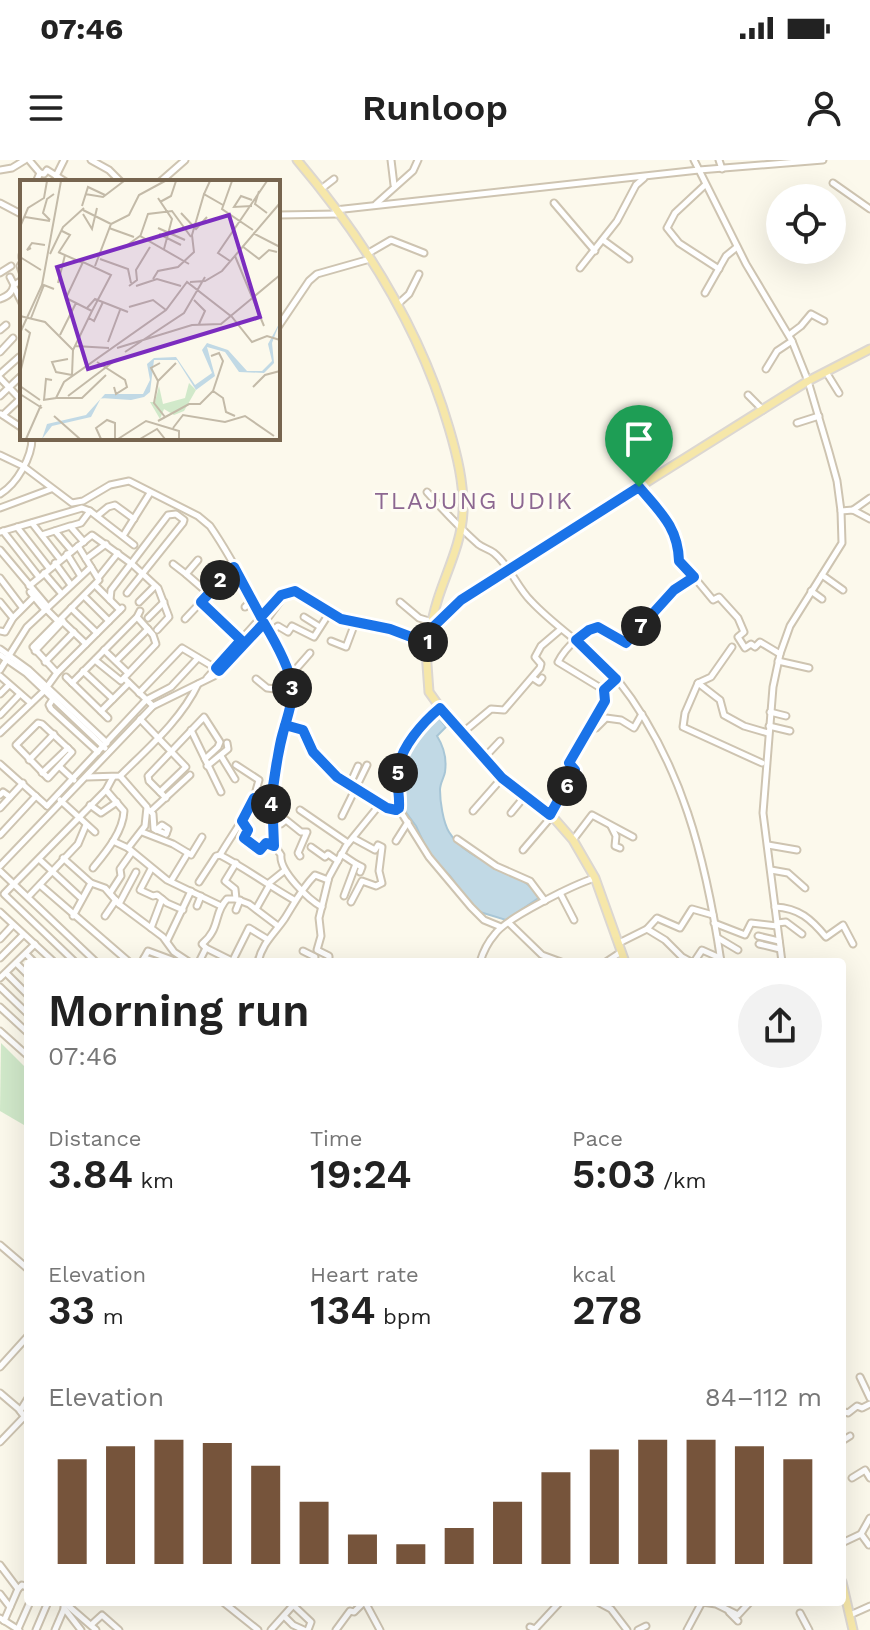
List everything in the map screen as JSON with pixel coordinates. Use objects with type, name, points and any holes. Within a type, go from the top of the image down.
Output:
[{"type":"main road","points":[[297,160],[369,257],[398,304],[423,351],[448,425],[462,481],[461,528],[427,643],[427,684],[433,700],[483,759],[502,778],[526,793],[551,815],[573,840],[595,878],[624,958]]},
{"type":"main road","points":[[431,625],[461,600],[639,487],[808,381],[870,349]]},
{"type":"main road","points":[[846,1600],[853,1630]]},
{"type":"street","points":[[0,170],[27,160],[40,173]]},
{"type":"street","points":[[56,176],[64,160]]},
{"type":"street","points":[[91,160],[119,180]]},
{"type":"street","points":[[162,180],[185,160]]},
{"type":"street","points":[[391,160],[394,185]]},
{"type":"street","points":[[376,204],[394,185],[411,174],[418,160]]},
{"type":"street","points":[[694,160],[737,247],[791,338],[819,416],[837,481],[841,511],[842,543],[790,626],[779,658],[770,712],[763,813],[781,958]]},
{"type":"street","points":[[719,160],[722,169]]},
{"type":"street","points":[[280,215],[337,212],[376,204],[785,161],[823,160]]},
{"type":"street","points":[[40,173],[47,170],[63,180]]},
{"type":"street","points":[[37,180],[40,173]]},
{"type":"street","points":[[580,268],[603,240],[636,185],[644,178]]},
{"type":"street","points":[[320,189],[334,179]]},
{"type":"street","points":[[833,183],[870,209]]},
{"type":"street","points":[[705,185],[675,213],[667,228],[679,243],[719,269]]},
{"type":"street","points":[[554,203],[595,251]]},
{"type":"street","points":[[280,324],[317,274],[369,257],[391,240],[424,253]]},
{"type":"street","points":[[603,240],[629,259]]},
{"type":"street","points":[[705,293],[727,255],[737,247]]},
{"type":"street","points":[[0,273],[11,266]]},
{"type":"street","points":[[398,304],[409,294],[419,274]]},
{"type":"street","points":[[10,277],[20,299]]},
{"type":"street","points":[[0,299],[9,295],[20,282]]},
{"type":"street","points":[[766,369],[811,314],[824,321]]},
{"type":"street","points":[[0,330],[6,325]]},
{"type":"street","points":[[0,352],[13,338]]},
{"type":"street","points":[[19,357],[0,376],[20,398]]},
{"type":"street","points":[[826,372],[839,393]]},
{"type":"street","points":[[0,395],[20,377]]},
{"type":"street","points":[[748,395],[763,410]]},
{"type":"street","points":[[20,400],[2,414],[20,424]]},
{"type":"street","points":[[797,423],[819,416]]},
{"type":"street","points":[[0,494],[9,487],[23,466],[31,451],[32,440]]},
{"type":"street","points":[[0,456],[23,466],[51,489],[76,503],[122,482],[136,483],[205,521],[215,533],[270,633],[292,691],[271,806],[274,846]]},
{"type":"street","points":[[639,487],[673,531],[678,543],[679,561],[713,600],[719,597],[738,618],[744,632],[738,637],[745,648],[751,644],[755,647],[760,642],[779,658],[809,668]]},
{"type":"street","points":[[0,506],[51,489]]},
{"type":"street","points":[[427,492],[481,547],[493,553],[529,600],[616,679],[642,714],[662,747],[686,802],[721,958]]},
{"type":"street","points":[[123,536],[150,493]]},
{"type":"street","points":[[841,511],[853,510],[870,498]]},
{"type":"street","points":[[97,516],[115,505],[134,519]]},
{"type":"street","points":[[61,593],[1,532],[79,508],[90,511],[134,545]]},
{"type":"street","points":[[853,510],[870,519]]},
{"type":"street","points":[[42,535],[81,523],[90,511]]},
{"type":"street","points":[[110,600],[111,590],[170,514],[183,519],[175,536],[127,593]]},
{"type":"street","points":[[32,523],[71,585]]},
{"type":"street","points":[[0,733],[121,609],[95,585],[94,573],[71,526]]},
{"type":"street","points":[[17,527],[44,573]]},
{"type":"street","points":[[55,531],[80,575]]},
{"type":"street","points":[[29,586],[92,535],[132,564],[155,586],[169,617],[157,630]]},
{"type":"street","points":[[86,559],[106,544]]},
{"type":"street","points":[[0,553],[35,595]]},
{"type":"street","points":[[0,553],[47,608],[86,644]]},
{"type":"street","points":[[31,703],[0,673],[24,630],[80,575],[94,573],[118,553]]},
{"type":"street","points":[[186,574],[198,560]]},
{"type":"street","points":[[173,564],[208,593]]},
{"type":"street","points":[[185,619],[234,567]]},
{"type":"street","points":[[822,575],[843,590]]},
{"type":"street","points":[[604,690],[558,662],[576,640],[598,627],[626,643],[674,590],[694,577]]},
{"type":"street","points":[[0,578],[22,607]]},
{"type":"street","points":[[57,673],[35,651],[35,645],[95,585]]},
{"type":"street","points":[[139,602],[155,586]]},
{"type":"street","points":[[811,591],[822,599]]},
{"type":"street","points":[[50,809],[61,801],[98,752],[108,747],[153,706],[217,670],[281,595],[302,594],[341,619],[390,629],[427,643]]},
{"type":"street","points":[[0,631],[5,632],[13,618],[35,595]]},
{"type":"street","points":[[84,596],[109,621]]},
{"type":"street","points":[[245,607],[252,600]]},
{"type":"street","points":[[0,602],[13,618]]},
{"type":"street","points":[[148,618],[164,602]]},
{"type":"street","points":[[201,602],[241,640]]},
{"type":"street","points":[[400,602],[431,625]]},
{"type":"street","points":[[71,608],[97,633]]},
{"type":"street","points":[[270,633],[278,626],[288,632],[292,626],[314,637],[330,612]]},
{"type":"street","points":[[72,683],[139,614],[156,644],[101,711]]},
{"type":"street","points":[[304,617],[320,627]]},
{"type":"street","points":[[217,670],[262,620]]},
{"type":"street","points":[[331,641],[346,647],[355,623]]},
{"type":"street","points":[[116,661],[148,629]]},
{"type":"street","points":[[461,734],[491,709],[504,710],[541,665],[535,658],[537,651],[561,629]]},
{"type":"street","points":[[45,662],[74,632]]},
{"type":"street","points":[[732,647],[711,677],[698,683],[685,713],[683,727],[762,763]]},
{"type":"street","points":[[139,693],[181,649],[185,648],[217,670]]},
{"type":"street","points":[[104,650],[153,706]]},
{"type":"street","points":[[0,652],[108,747]]},
{"type":"street","points":[[289,677],[310,653]]},
{"type":"street","points":[[92,958],[0,866],[50,809],[84,777],[146,700],[171,687],[198,658]]},
{"type":"street","points":[[95,660],[118,681],[127,678]]},
{"type":"street","points":[[83,671],[113,699]]},
{"type":"street","points":[[66,677],[108,718]]},
{"type":"street","points":[[533,678],[539,682],[542,678]]},
{"type":"street","points":[[256,679],[267,688],[292,691]]},
{"type":"street","points":[[604,690],[616,679]]},
{"type":"street","points":[[71,958],[4,896],[116,776],[158,737],[190,698],[198,683]]},
{"type":"street","points":[[698,683],[720,700],[724,715],[744,726],[790,731]]},
{"type":"street","points":[[0,694],[9,685]]},
{"type":"street","points":[[45,689],[108,747]]},
{"type":"street","points":[[523,850],[551,815],[575,770],[569,763],[605,701],[604,690]]},
{"type":"street","points":[[0,715],[20,694]]},
{"type":"street","points":[[53,699],[49,705],[51,709],[98,752]]},
{"type":"street","points":[[440,708],[414,737],[399,765],[399,809],[429,857],[471,907],[484,920],[501,927]]},
{"type":"street","points":[[770,712],[786,716]]},
{"type":"street","points":[[588,730],[606,718],[621,720],[634,728],[642,714]]},
{"type":"street","points":[[166,798],[148,776],[204,717],[219,738],[219,746],[205,759]]},
{"type":"street","points":[[140,719],[186,767]]},
{"type":"street","points":[[42,724],[68,748],[72,754],[48,778],[16,745],[35,725],[42,724]]},
{"type":"street","points":[[285,725],[303,730],[313,752],[337,777],[391,810],[399,809]]},
{"type":"street","points":[[191,730],[221,792]]},
{"type":"street","points":[[29,760],[54,734]]},
{"type":"street","points":[[483,759],[500,741]]},
{"type":"street","points":[[207,766],[229,748],[227,743]]},
{"type":"street","points":[[177,746],[195,783]]},
{"type":"street","points":[[42,773],[68,748]]},
{"type":"street","points":[[221,756],[235,779]]},
{"type":"street","points":[[0,765],[50,809]]},
{"type":"street","points":[[199,882],[242,821],[260,781],[236,765]]},
{"type":"street","points":[[352,787],[367,765]]},
{"type":"street","points":[[342,816],[358,766]]},
{"type":"street","points":[[60,767],[76,782]]},
{"type":"street","points":[[160,792],[186,767]]},
{"type":"street","points":[[110,893],[142,832],[149,810],[190,775]]},
{"type":"street","points":[[84,777],[116,776],[146,804],[153,829],[156,830]]},
{"type":"street","points":[[473,811],[502,778]]},
{"type":"street","points":[[0,808],[23,783]]},
{"type":"street","points":[[93,868],[113,841],[125,815],[106,790]]},
{"type":"street","points":[[0,795],[3,792],[10,797]]},
{"type":"street","points":[[511,813],[526,793]]},
{"type":"street","points":[[0,835],[36,796]]},
{"type":"street","points":[[254,798],[271,806]]},
{"type":"street","points":[[61,801],[95,832]]},
{"type":"street","points":[[90,805],[101,813],[117,802]]},
{"type":"street","points":[[329,958],[317,950],[321,938],[319,920],[328,880],[350,840],[381,803]]},
{"type":"street","points":[[300,810],[350,840],[375,850],[378,845],[382,846],[379,870],[382,883],[377,886],[362,881],[351,902]]},
{"type":"street","points":[[573,840],[592,815],[633,837]]},
{"type":"street","points":[[273,824],[281,824],[285,819],[298,824],[307,834],[298,853],[300,856]]},
{"type":"street","points":[[242,821],[248,830],[246,839],[260,850],[266,843],[274,846],[281,855],[284,871],[310,899],[322,907]]},
{"type":"street","points":[[396,841],[408,822]]},
{"type":"street","points":[[28,897],[78,844],[86,825]]},
{"type":"street","points":[[611,825],[616,836],[615,846],[620,848]]},
{"type":"street","points":[[142,832],[191,855],[202,837]]},
{"type":"street","points":[[457,839],[496,866],[530,881],[545,901]]},
{"type":"street","points":[[113,841],[130,850],[151,869],[221,906]]},
{"type":"street","points":[[768,845],[797,850]]},
{"type":"street","points":[[311,847],[325,857],[328,854],[338,861]]},
{"type":"street","points":[[171,881],[188,853]]},
{"type":"street","points":[[341,854],[362,867],[360,872]]},
{"type":"street","points":[[220,855],[294,900]]},
{"type":"street","points":[[63,858],[91,883],[101,884],[183,958]]},
{"type":"street","points":[[39,859],[82,899]]},
{"type":"street","points":[[236,863],[225,881],[235,889],[238,899],[236,910]]},
{"type":"street","points":[[344,896],[356,864]]},
{"type":"street","points":[[151,869],[140,890],[157,895],[183,910]]},
{"type":"street","points":[[771,870],[788,873],[805,888]]},
{"type":"street","points":[[256,909],[269,884],[284,871]]},
{"type":"street","points":[[105,916],[118,902],[136,872]]},
{"type":"street","points":[[260,958],[267,939],[302,889],[315,875],[328,880]]},
{"type":"street","points":[[481,958],[501,927],[571,886],[595,878]]},
{"type":"street","points":[[73,916],[91,883]]},
{"type":"street","points":[[40,885],[124,958]]},
{"type":"street","points":[[167,941],[191,891]]},
{"type":"street","points":[[560,893],[574,920]]},
{"type":"street","points":[[197,906],[201,896]]},
{"type":"street","points":[[151,928],[162,899]]},
{"type":"street","points":[[225,958],[202,944],[215,929],[221,906],[227,899],[238,899],[278,926]]},
{"type":"street","points":[[775,907],[788,907],[803,913],[826,937],[843,925],[853,944]]},
{"type":"street","points":[[610,958],[657,918],[680,928],[692,909],[713,915]]},
{"type":"street","points":[[1,915],[50,958]]},
{"type":"street","points":[[714,923],[745,935],[751,923],[786,922],[802,934]]},
{"type":"street","points":[[509,923],[539,952],[552,958]]},
{"type":"street","points":[[0,939],[13,925]]},
{"type":"street","points":[[234,958],[249,928],[267,939]]},
{"type":"street","points":[[647,929],[687,958]]},
{"type":"street","points":[[0,958],[23,935]]},
{"type":"street","points":[[758,936],[779,941]]},
{"type":"street","points":[[717,938],[738,950]]},
{"type":"street","points":[[0,978],[35,944]]},
{"type":"street","points":[[759,944],[780,949]]},
{"type":"street","points":[[201,958],[206,948]]},
{"type":"street","points":[[696,958],[702,950],[717,958]]},
{"type":"street","points":[[144,958],[148,951],[165,958]]},
{"type":"street","points":[[303,951],[314,958]]},
{"type":"street","points":[[173,958],[175,953]]},
{"type":"street","points":[[26,954],[30,958]]},
{"type":"street","points":[[16,963],[24,971]]},
{"type":"street","points":[[6,973],[24,991]]},
{"type":"street","points":[[0,987],[24,1010]]},
{"type":"street","points":[[0,1007],[24,1029]]},
{"type":"street","points":[[1,1035],[24,1055]]},
{"type":"street","points":[[0,1245],[24,1266]]},
{"type":"street","points":[[0,1367],[24,1340]]},
{"type":"street","points":[[846,1412],[858,1405],[862,1408],[870,1401],[860,1377]]},
{"type":"street","points":[[0,1393],[24,1416]]},
{"type":"street","points":[[20,1410],[24,1404]]},
{"type":"street","points":[[0,1442],[24,1421]]},
{"type":"street","points":[[0,1428],[7,1434]]},
{"type":"street","points":[[846,1438],[850,1436]]},
{"type":"street","points":[[852,1478],[867,1468],[870,1478]]},
{"type":"street","points":[[846,1541],[861,1534],[870,1518]]},
{"type":"street","points":[[861,1534],[869,1545]]},
{"type":"street","points":[[0,1565],[18,1589]]},
{"type":"street","points":[[24,1586],[18,1589],[1,1621],[16,1630],[28,1606]]},
{"type":"street","points":[[0,1594],[10,1607]]},
{"type":"street","points":[[36,1630],[46,1606]]},
{"type":"street","points":[[55,1630],[64,1606]]},
{"type":"street","points":[[65,1606],[81,1630]]},
{"type":"street","points":[[65,1606],[96,1630]]},
{"type":"street","points":[[228,1606],[258,1630]]},
{"type":"street","points":[[271,1630],[293,1606]]},
{"type":"street","points":[[284,1616],[293,1625],[306,1630],[311,1622],[297,1606]]},
{"type":"street","points":[[341,1628],[350,1611],[354,1612],[360,1606]]},
{"type":"street","points":[[366,1606],[380,1630]]},
{"type":"street","points":[[530,1627],[535,1629],[556,1606]]},
{"type":"street","points":[[611,1606],[627,1630]]},
{"type":"street","points":[[687,1630],[700,1606]]},
{"type":"street","points":[[715,1606],[738,1621]]},
{"type":"street","points":[[720,1606],[738,1615],[746,1606]]},
{"type":"street","points":[[850,1615],[870,1606]]},
{"type":"street","points":[[800,1613],[809,1630]]},
{"type":"street","points":[[91,1625],[102,1615],[119,1630]]},
{"type":"street","points":[[73,1630],[75,1623]]},
{"type":"street","points":[[638,1630],[646,1626]]},
{"type":"green space","points":[[1,1043],[24,1066],[24,1125],[0,1111]]},
{"type":"water","points":[[436,714],[446,727],[437,736],[445,757],[440,795],[449,832],[469,852],[520,879],[540,897],[506,920],[480,912],[472,906],[450,876],[430,856],[416,826],[402,807],[401,766],[416,739]]},
{"type":"district","name":"TLAJUNG UDIK","points":[[474,501]]},
{"type":"route","points":[[639,487],[461,600],[431,629],[427,643],[390,629],[341,619],[295,591],[281,595],[261,617],[234,567],[201,602],[241,640],[216,668],[219,671],[264,623],[292,686],[281,737],[279,752],[275,775],[272,791],[272,795],[271,806],[274,846],[266,843],[260,850],[244,838],[248,830],[242,821],[254,798],[271,806],[285,725],[303,730],[313,752],[337,777],[387,808],[396,810],[399,809],[397,776],[400,760],[419,730],[440,708],[502,778],[550,815],[576,768],[569,763],[605,701],[604,690],[616,679],[576,640],[598,627],[626,643],[674,590],[694,577],[679,561],[678,543],[673,531],[639,487]]}]
